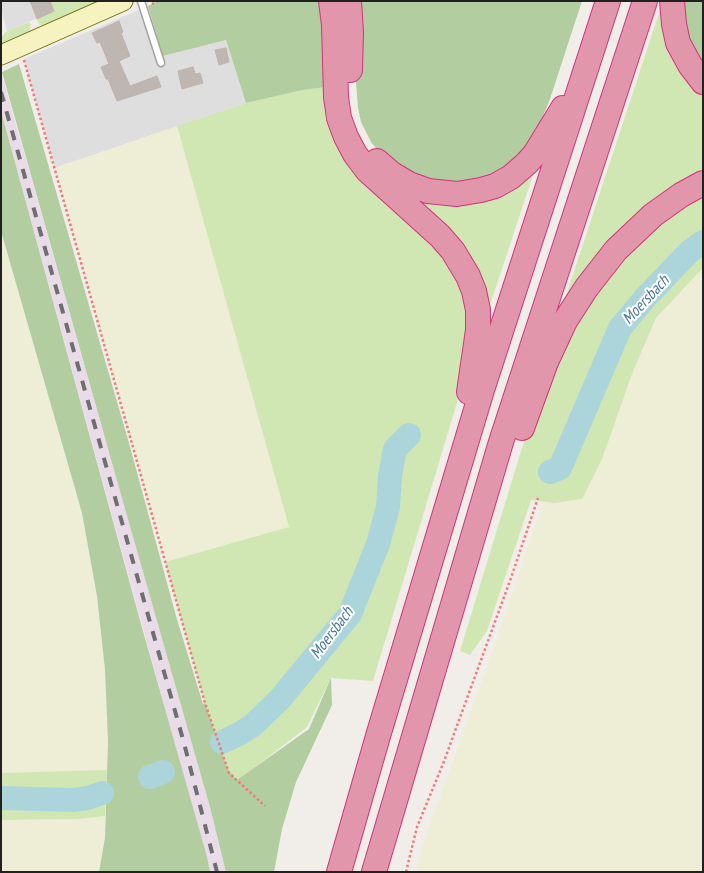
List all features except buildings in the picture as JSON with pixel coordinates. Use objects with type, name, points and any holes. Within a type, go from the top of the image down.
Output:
[{"type":"highway","points":[[332,1],[336,96],[339,118],[346,137],[355,154],[367,170],[429,226],[453,251],[468,276],[474,291],[478,310],[478,330],[470,383],[467,441]]},
{"type":"highway","points":[[349,1],[351,33],[349,94],[354,123],[366,148],[378,163],[409,184],[428,191],[458,194],[494,186],[511,177],[535,154],[583,74]]},
{"type":"highway","points":[[339,872],[467,441],[583,74],[608,1]]},
{"type":"highway","points":[[374,872],[483,502],[645,1]]},
{"type":"highway","points":[[672,1],[678,43],[690,65],[703,82]]},
{"type":"highway","points":[[483,502],[514,451],[546,362],[565,321],[587,287],[616,250],[648,220],[681,195],[703,183]]},
{"type":"main road","points":[[1,55],[123,1]]},
{"type":"lane","points":[[141,1],[161,63]]},
{"type":"path","points":[[24,59],[205,703],[229,773],[265,806]]},
{"type":"path","points":[[406,872],[417,827],[443,764],[538,498]]},
{"type":"shaded area","points":[[1,1],[50,1],[54,11],[7,31]]},
{"type":"shaded area","points":[[148,6],[163,56],[226,40],[246,103],[55,168],[24,59]]},
{"type":"shaded area","points":[[1,72],[210,807],[226,872],[210,872],[1,111]]},
{"type":"green space","points":[[50,1],[103,1],[43,26],[39,24],[37,19],[54,11]]},
{"type":"green space","points":[[158,1],[323,1],[326,87],[302,90],[246,103],[226,40],[163,56],[148,6]]},
{"type":"green space","points":[[354,1],[582,1],[549,102],[537,130],[526,149],[511,166],[479,184],[428,183],[383,157],[371,142],[361,122],[358,108],[356,82],[357,23]]},
{"type":"green space","points":[[663,1],[703,93],[703,174],[561,311]]},
{"type":"green space","points":[[680,1],[703,1],[703,71],[681,21]]},
{"type":"green space","points":[[29,22],[31,25],[29,33],[1,45],[1,37],[7,31]]},
{"type":"green space","points":[[19,64],[129,443],[176,616],[203,704],[205,703],[227,768],[237,780],[309,729],[331,678],[332,705],[296,782],[282,829],[274,872],[226,872],[210,807],[2,72]]},
{"type":"green space","points":[[326,87],[337,141],[439,249],[461,283],[471,331],[459,396],[373,681],[331,678],[307,727],[237,781],[227,768],[205,703],[165,562],[289,527],[177,126],[246,103],[300,90]]},
{"type":"green space","points":[[1,111],[210,872],[99,872],[105,838],[108,741],[105,670],[97,596],[82,513],[1,231]]},
{"type":"green space","points":[[177,126],[289,527],[165,562],[55,168]]},
{"type":"green space","points":[[367,159],[537,163],[484,323],[473,282]]},
{"type":"green space","points":[[703,192],[703,268],[656,318],[632,374],[602,459],[582,499],[554,503],[531,500],[487,631],[470,655],[460,651],[521,451],[550,369],[587,302],[650,227]]},
{"type":"green space","points":[[3,238],[82,513],[97,596],[105,670],[108,741],[107,770],[1,773],[1,239]]},
{"type":"green space","points":[[703,268],[703,872],[416,872],[422,847],[495,645],[543,502],[554,503],[632,374],[657,318]]},
{"type":"green space","points":[[107,770],[105,816],[79,819],[1,820],[1,773]]},
{"type":"green space","points":[[105,816],[105,838],[99,872],[1,872],[1,820],[79,819]]},
{"type":"waterway","name":"Moersbach","points":[[550,472],[560,468],[620,328],[646,297],[689,252],[703,242]]},
{"type":"waterway","name":"Moersbach","points":[[222,742],[253,725],[280,699],[350,614],[378,544],[388,507],[390,476],[395,449],[409,435]]},
{"type":"waterway","name":"Moersbach","points":[[150,777],[163,772]]},
{"type":"waterway","name":"Moersbach","points":[[1,798],[73,800],[88,798],[102,793]]},
{"type":"railway","points":[[1,92],[184,743],[217,872]]}]
